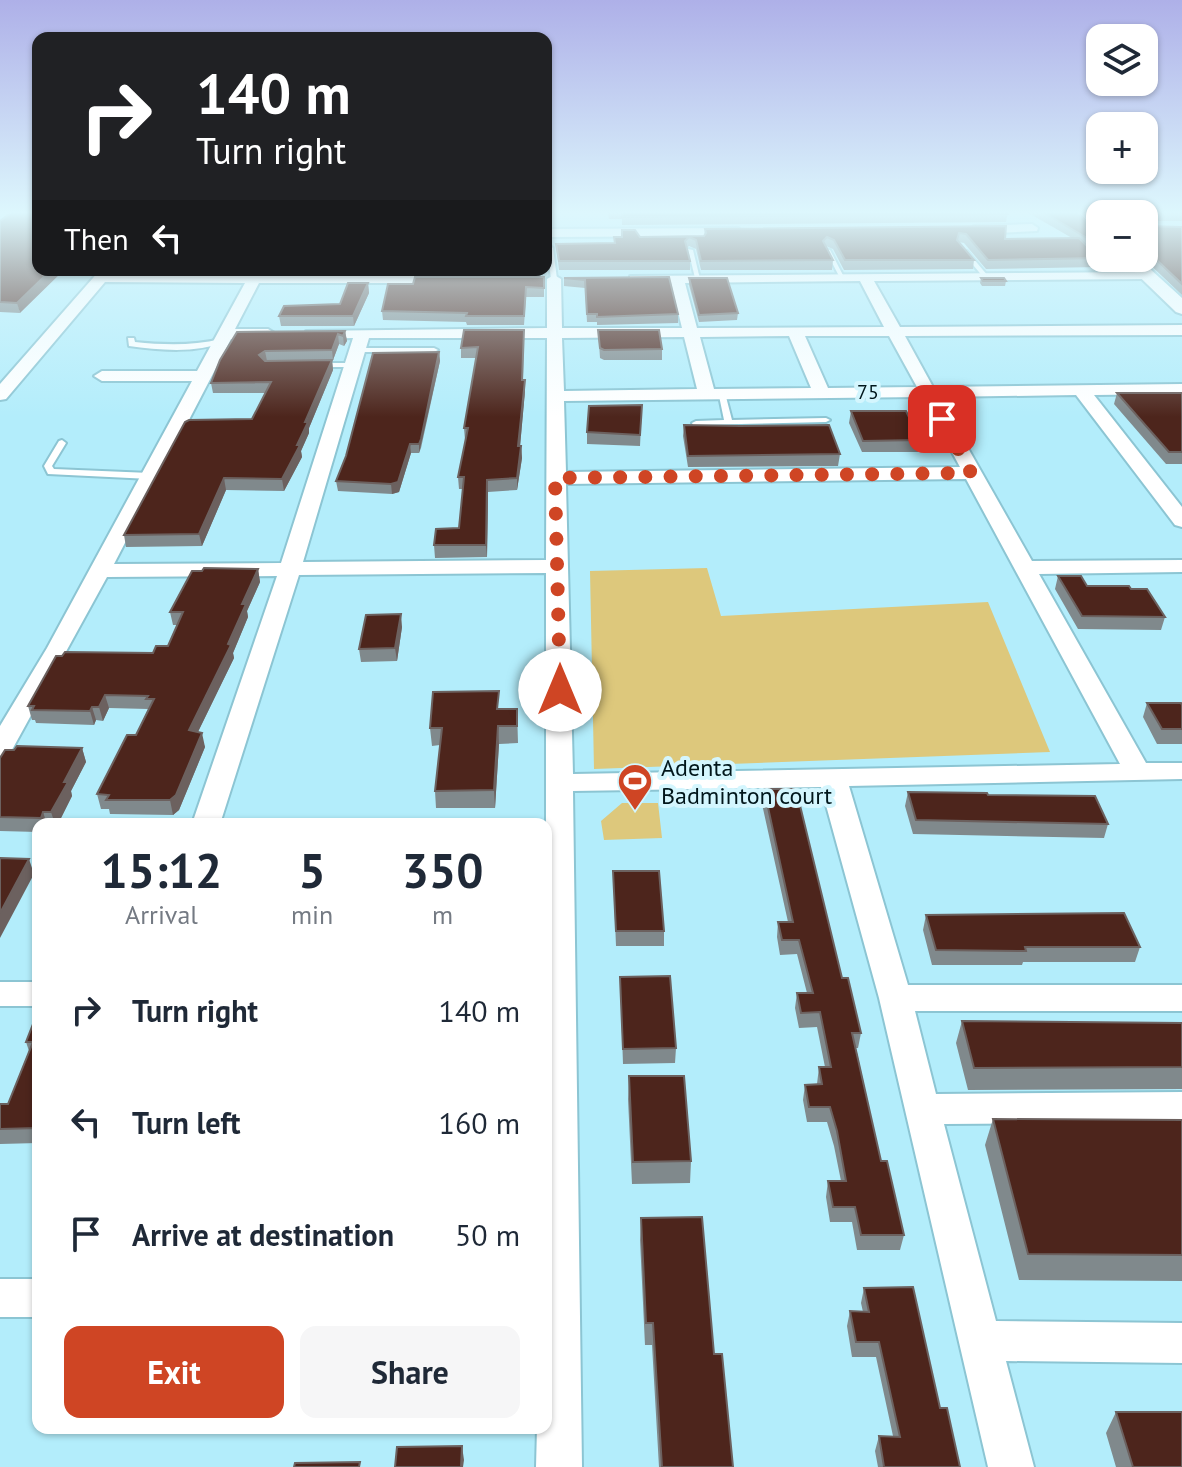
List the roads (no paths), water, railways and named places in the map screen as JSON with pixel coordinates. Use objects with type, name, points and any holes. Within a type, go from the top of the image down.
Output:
[{"type":"street","points":[[0,395],[100,279]]},
{"type":"street","points":[[0,748],[59,648],[254,279]]},
{"type":"street","points":[[554,279],[562,783],[553,987],[554,1296],[559,1467]]},
{"type":"street","points":[[677,279],[691,332],[714,392]]},
{"type":"street","points":[[866,279],[1137,771]]},
{"type":"street","points":[[1152,279],[1182,308]]},
{"type":"street","points":[[222,337],[293,334],[357,350],[555,334],[1182,330]]},
{"type":"street","points":[[795,332],[821,392]]},
{"type":"street","points":[[208,818],[290,569],[357,350]]},
{"type":"street","points":[[0,367],[25,368]]},
{"type":"street","points":[[102,376],[203,376]]},
{"type":"street","name":"75","points":[[555,396],[1182,389]]},
{"type":"street","points":[[1082,391],[1182,521]]},
{"type":"street","points":[[555,478],[971,473]]},
{"type":"street","points":[[99,571],[559,566]]},
{"type":"street","points":[[1023,568],[1182,566]]},
{"type":"street","points":[[562,783],[1182,771]]},
{"type":"street","points":[[832,776],[895,998],[1011,1467]]},
{"type":"street","points":[[0,994],[32,994]]},
{"type":"street","points":[[895,998],[1182,998]]},
{"type":"street","points":[[921,1109],[1182,1107]]},
{"type":"street","points":[[0,1298],[32,1298]]},
{"type":"street","points":[[980,1341],[1182,1343]]},
{"type":"lane","points":[[131,340],[132,344],[156,346],[208,345],[222,337]]},
{"type":"lane","points":[[310,366],[357,350],[434,350]]},
{"type":"lane","points":[[714,392],[729,422]]},
{"type":"lane","points":[[696,423],[826,420]]},
{"type":"lane","points":[[62,443],[48,466],[51,472],[150,476]]},
{"type":"place","name":"Adenta Badminton court","points":[[635,812]]}]
